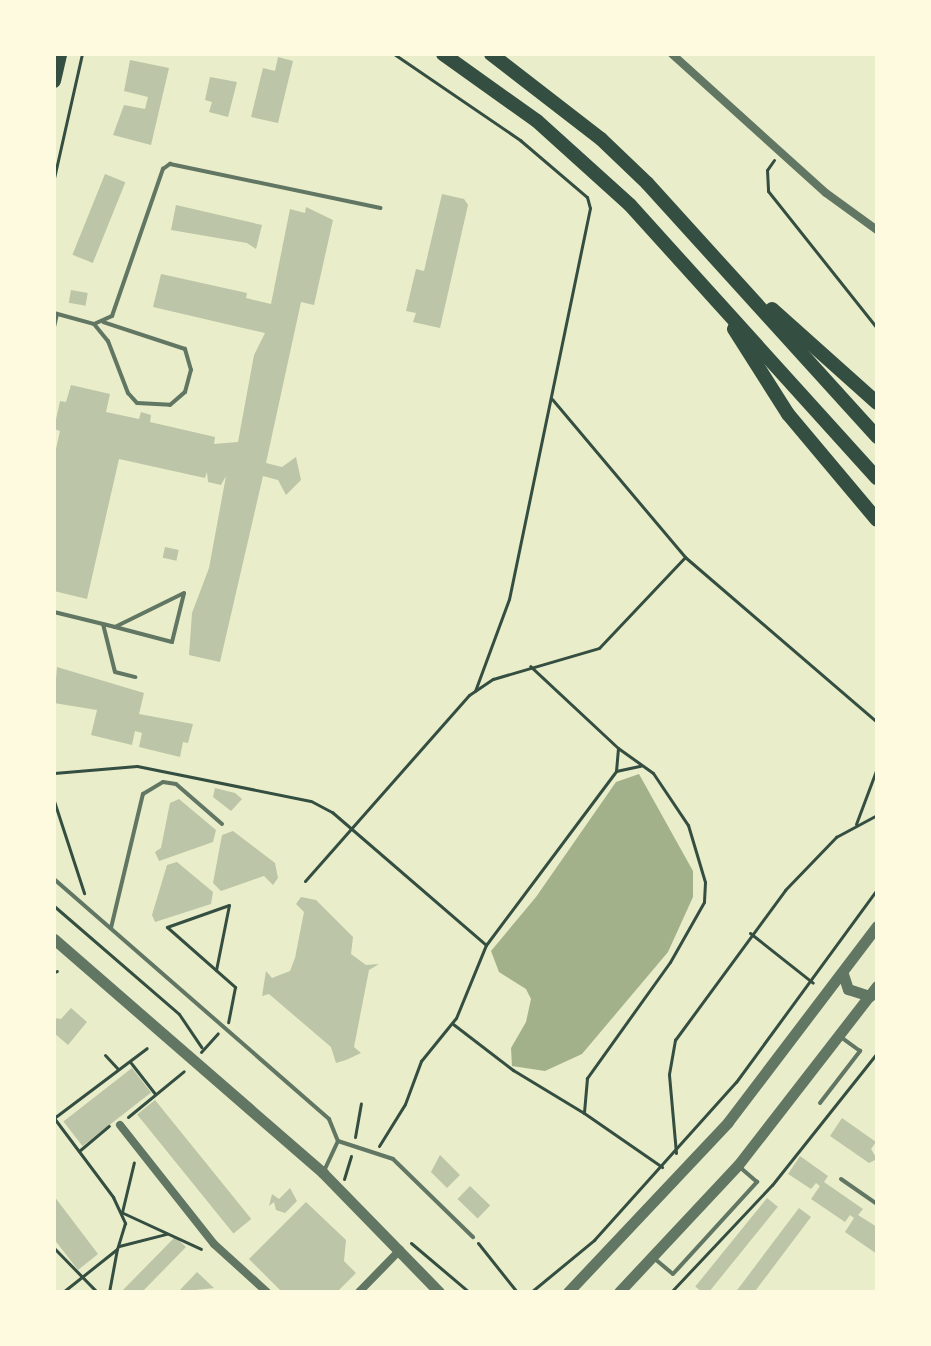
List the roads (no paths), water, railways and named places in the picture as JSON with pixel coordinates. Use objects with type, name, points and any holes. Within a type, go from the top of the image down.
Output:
[{"type":"main road","points":[[54,81],[60,54]]},
{"type":"main road","points":[[443,54],[582,158],[714,296],[877,478]]},
{"type":"main road","points":[[491,54],[601,139],[734,278],[877,437]]},
{"type":"main road","points":[[734,278],[877,403]]},
{"type":"main road","points":[[714,296],[788,414],[877,520]]},
{"type":"street","points":[[672,54],[779,152],[877,230]]},
{"type":"street","points":[[568,1292],[710,1143],[877,926]]},
{"type":"street","points":[[54,939],[323,1173],[439,1292]]},
{"type":"street","points":[[843,974],[848,989],[873,991]]},
{"type":"street","points":[[619,1292],[738,1165],[841,1037],[873,991]]},
{"type":"street","points":[[120,1125],[214,1244],[267,1292]]},
{"type":"street","points":[[359,1292],[400,1250]]},
{"type":"lane","points":[[54,327],[55,314],[94,324],[112,316],[163,169],[170,164],[380,208]]},
{"type":"lane","points":[[94,324],[108,341],[128,393],[137,403],[170,405],[185,392],[191,370],[185,349],[103,322]]},
{"type":"lane","points":[[54,612],[172,642],[184,593],[180,592],[115,627]]},
{"type":"lane","points":[[103,624],[115,672],[135,677]]},
{"type":"lane","points":[[111,928],[143,794],[163,782],[176,784],[222,824]]},
{"type":"lane","points":[[54,879],[225,1025],[329,1119],[338,1141],[332,1162],[323,1173]]},
{"type":"lane","points":[[820,1103],[860,1051],[841,1037]]},
{"type":"lane","points":[[338,1141],[393,1159],[473,1237]]},
{"type":"lane","points":[[653,1257],[673,1274],[757,1182],[738,1165]]},
{"type":"lane","points":[[841,1179],[877,1204]]}]
